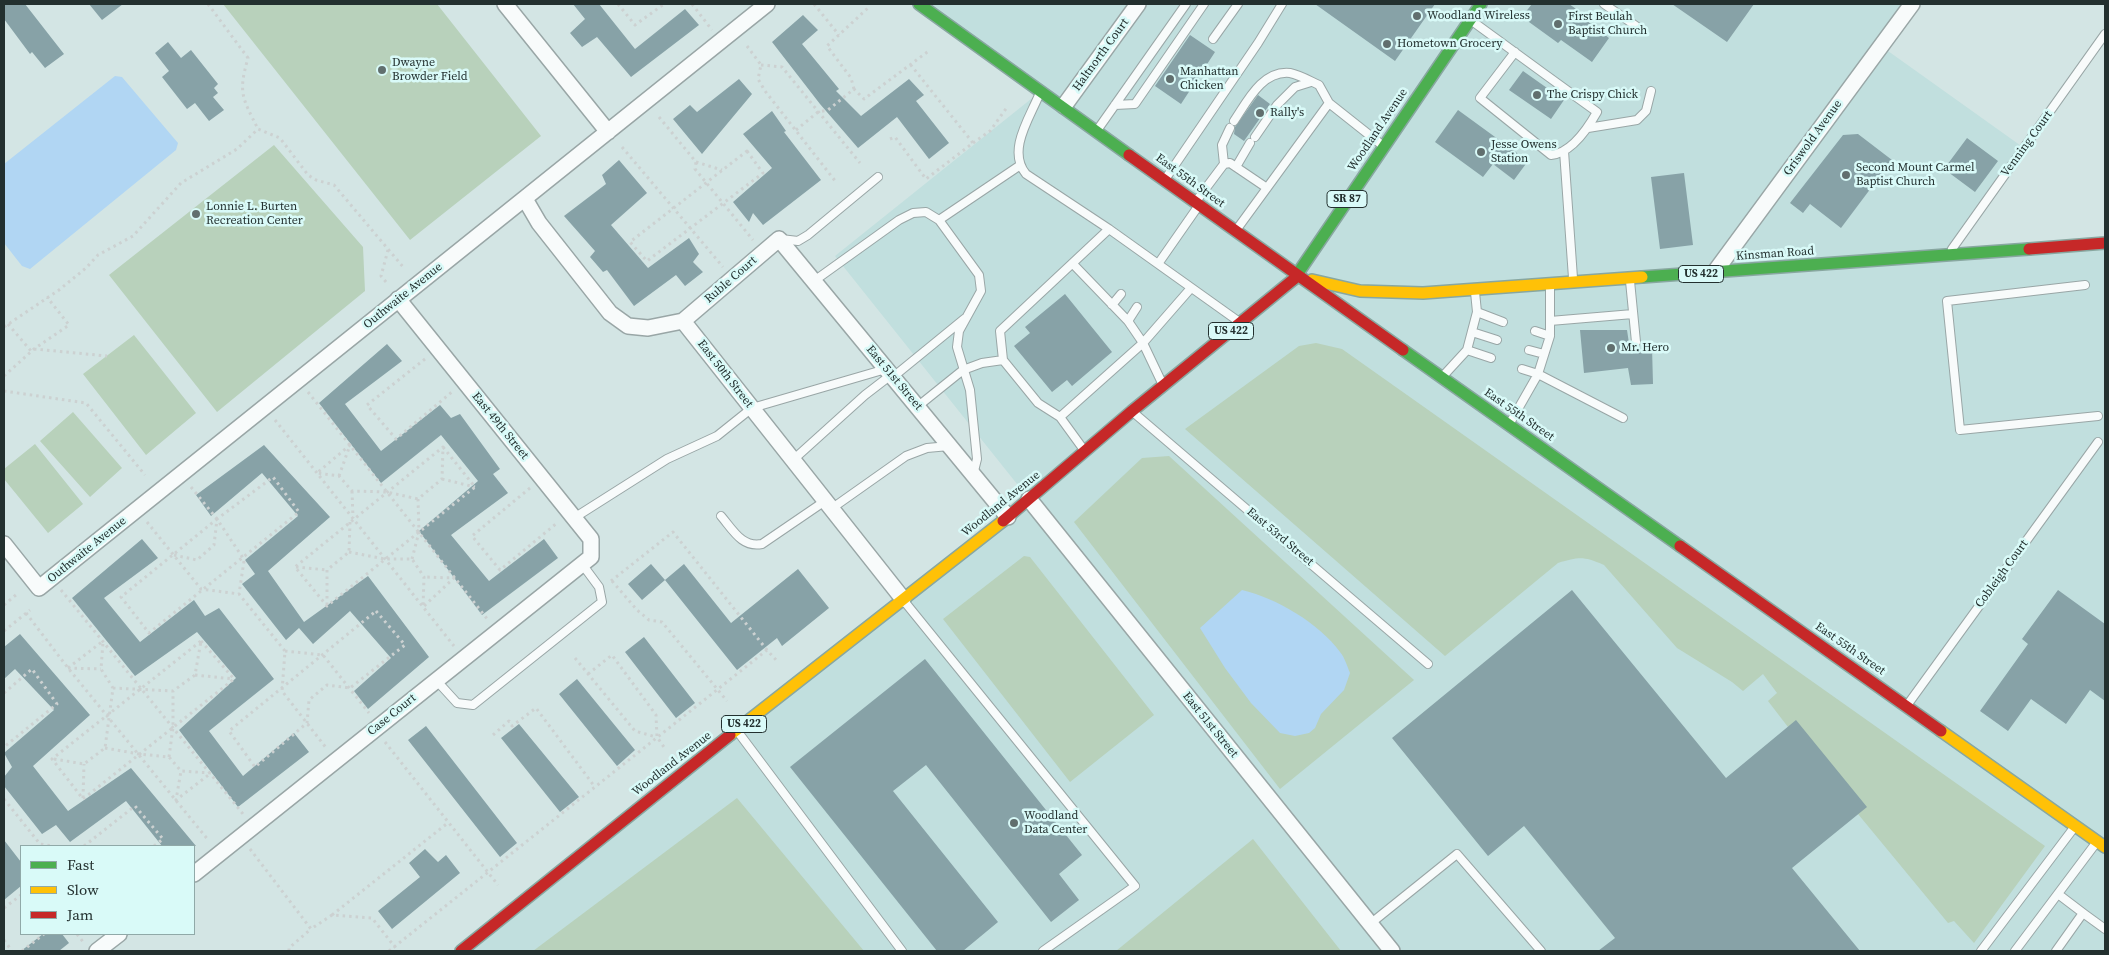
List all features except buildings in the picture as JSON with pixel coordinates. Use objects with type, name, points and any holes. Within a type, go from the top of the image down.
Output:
[{"type":"main road","name":"East 55th Street","points":[[919,4],[1064,106],[1298,276],[2101,844]]},
{"type":"main road","name":"Woodland Avenue","points":[[461,951],[736,730],[1008,517],[1132,411],[1298,276],[1331,224],[1481,4]]},
{"type":"main road","name":"Kinsman Road","points":[[1298,276],[1360,292],[1423,293],[2105,243]]},
{"type":"street","points":[[505,4],[608,132]]},
{"type":"street","name":"Outhwaite Avenue","points":[[4,544],[39,588],[767,4]]},
{"type":"street","name":"Haltnorth Court","points":[[1064,106],[1138,4]]},
{"type":"street","name":"Griswold Avenue","points":[[1714,273],[1912,4]]},
{"type":"street","points":[[525,199],[539,223],[610,314],[628,326],[648,328],[683,322]]},
{"type":"street","name":"East 51st Street","points":[[779,239],[1008,517]]},
{"type":"street","name":"Ruble Court","points":[[683,322],[779,239]]},
{"type":"street","name":"East 49th Street","points":[[398,299],[568,518],[591,538],[587,560]]},
{"type":"street","name":"East 50th Street","points":[[683,322],[903,600]]},
{"type":"street","name":"East 51st Street","points":[[1029,499],[1392,951]]},
{"type":"street","name":"Case Court","points":[[195,873],[587,560]]},
{"type":"street","points":[[91,948],[117,935]]},
{"type":"lane","points":[[1097,130],[1186,4]]},
{"type":"lane","points":[[1114,106],[1135,104],[1204,4]]},
{"type":"lane","points":[[1213,39],[1238,4]]},
{"type":"lane","points":[[1165,180],[1282,4]]},
{"type":"lane","points":[[1604,4],[1638,28]]},
{"type":"lane","points":[[1470,19],[1597,112],[1588,128],[1564,151],[1551,155],[1480,98],[1515,52]]},
{"type":"lane","name":"Venning Court","points":[[1948,254],[2105,34]]},
{"type":"lane","points":[[1159,276],[1162,266],[1197,203],[1224,164],[1222,145],[1232,125],[1257,88],[1268,78],[1279,73],[1292,74],[1319,85],[1328,104],[1384,146]]},
{"type":"lane","points":[[1236,167],[1277,105],[1295,87],[1311,82]]},
{"type":"lane","points":[[1041,90],[1021,140],[1018,156],[1020,166],[1026,174],[1109,229],[1126,246],[1162,266],[1241,323]]},
{"type":"lane","points":[[1588,128],[1637,120],[1646,111],[1652,91]]},
{"type":"lane","points":[[1236,231],[1328,104]]},
{"type":"lane","points":[[1564,151],[1573,283]]},
{"type":"lane","points":[[1224,164],[1236,167],[1267,188]]},
{"type":"lane","points":[[939,220],[1020,166]]},
{"type":"lane","points":[[779,239],[798,241],[878,177]]},
{"type":"lane","points":[[814,281],[899,220],[913,213],[926,212],[939,220],[979,275],[981,291],[959,331],[957,347],[970,390],[977,459],[973,475]]},
{"type":"lane","points":[[1085,452],[1060,417],[1038,403],[1003,360],[1000,331],[1109,229]]},
{"type":"lane","points":[[1142,264],[1148,257]]},
{"type":"lane","points":[[1073,264],[1097,285],[1112,305],[1128,321],[1142,343],[1164,386]]},
{"type":"lane","points":[[1630,279],[1636,342]]},
{"type":"lane","points":[[1509,425],[1538,374],[1550,336],[1550,284]]},
{"type":"lane","points":[[2085,285],[1947,300],[1960,430],[2098,416]]},
{"type":"lane","points":[[1060,417],[1142,343],[1191,288]]},
{"type":"lane","points":[[1442,378],[1467,350],[1476,312],[1475,290]]},
{"type":"lane","points":[[1112,305],[1121,294]]},
{"type":"lane","points":[[1128,321],[1137,307]]},
{"type":"lane","points":[[1476,312],[1503,322]]},
{"type":"lane","points":[[1550,321],[1633,314]]},
{"type":"lane","points":[[793,460],[890,373],[966,317]]},
{"type":"lane","points":[[1534,331],[1550,336]]},
{"type":"lane","points":[[1472,332],[1497,340]]},
{"type":"lane","points":[[1467,350],[1491,358]]},
{"type":"lane","points":[[1529,350],[1544,354]]},
{"type":"lane","points":[[918,407],[963,370],[982,363],[1003,360]]},
{"type":"lane","points":[[1522,369],[1538,374],[1623,418]]},
{"type":"lane","points":[[568,518],[667,459],[716,436],[752,408],[890,373]]},
{"type":"lane","name":"East 53rd Street","points":[[1132,411],[1428,664]]},
{"type":"lane","name":"Cobleigh Court","points":[[1906,706],[2098,442]]},
{"type":"lane","points":[[721,516],[742,540],[755,545],[762,544],[906,456],[927,448],[949,446]]},
{"type":"lane","points":[[436,680],[457,703],[473,705],[602,602],[599,587],[587,560]]},
{"type":"lane","points":[[903,600],[1135,886],[1042,951]]},
{"type":"lane","points":[[736,730],[902,951]]},
{"type":"lane","points":[[1981,951],[2075,826]]},
{"type":"lane","points":[[2015,951],[2058,894],[2101,844]]},
{"type":"lane","points":[[1370,924],[1457,854],[1541,951]]},
{"type":"lane","points":[[2058,894],[2105,929]]},
{"type":"lane","points":[[2056,951],[2083,914]]},
{"type":"path","points":[[208,4],[248,58],[242,81],[243,100],[258,129],[280,138],[308,174],[316,180],[334,186],[404,268]]},
{"type":"path","points":[[618,4],[635,25],[664,4]]},
{"type":"path","points":[[692,4],[712,30]]},
{"type":"path","points":[[814,4],[838,35]]},
{"type":"path","points":[[869,7],[827,46],[850,78],[854,89],[864,99],[930,50]]},
{"type":"path","points":[[747,46],[761,65],[782,67],[860,163]]},
{"type":"path","points":[[910,64],[973,143]]},
{"type":"path","points":[[761,65],[758,79],[765,91],[836,182]]},
{"type":"path","points":[[796,130],[818,112],[828,110],[854,89]]},
{"type":"path","points":[[890,139],[894,137],[926,179],[990,131],[1008,106]]},
{"type":"path","points":[[659,117],[696,162],[723,170]]},
{"type":"path","points":[[4,327],[86,268],[98,255],[133,236],[181,183],[237,149],[258,129]]},
{"type":"path","points":[[622,147],[723,267]]},
{"type":"path","points":[[747,151],[763,174],[647,262],[630,242],[674,208],[747,151]]},
{"type":"path","points":[[696,162],[694,168],[755,243]]},
{"type":"path","points":[[386,282],[381,276],[388,250]]},
{"type":"path","points":[[4,376],[32,350],[69,325],[47,297]]},
{"type":"path","points":[[8,324],[32,350],[107,356]]},
{"type":"path","points":[[430,355],[367,405],[396,439],[457,388]]},
{"type":"path","points":[[4,390],[86,403],[145,475]]},
{"type":"path","points":[[307,391],[492,625]]},
{"type":"path","points":[[273,418],[352,520],[458,651]]},
{"type":"path","points":[[316,473],[350,445]]},
{"type":"path","points":[[339,476],[350,445]]},
{"type":"path","points":[[295,566],[443,447]]},
{"type":"path","points":[[418,499],[442,479],[443,447]]},
{"type":"path","points":[[443,447],[475,487]]},
{"type":"path","points":[[295,566],[327,570],[349,552],[352,491],[339,476],[316,473]]},
{"type":"path","points":[[273,477],[299,512],[149,633],[121,597],[217,519],[273,477]]},
{"type":"path","points":[[442,479],[475,487]]},
{"type":"path","points":[[534,484],[472,536],[500,570],[568,518]]},
{"type":"path","points":[[190,486],[217,519],[244,560],[239,594]]},
{"type":"path","points":[[327,606],[475,487]]},
{"type":"path","points":[[352,491],[387,492],[418,499]]},
{"type":"path","points":[[418,499],[418,532],[412,560],[424,577],[424,607]]},
{"type":"path","points":[[174,555],[198,560],[214,545],[217,519]]},
{"type":"path","points":[[147,522],[201,589],[239,594],[285,651],[282,691],[330,752]]},
{"type":"path","points":[[612,581],[673,532],[777,661]]},
{"type":"path","points":[[349,552],[385,559],[412,560]]},
{"type":"path","points":[[295,566],[327,606]]},
{"type":"path","points":[[327,570],[327,606]]},
{"type":"path","points":[[606,575],[637,610],[649,620],[662,622],[726,701]]},
{"type":"path","points":[[424,577],[454,578]]},
{"type":"path","points":[[424,607],[454,578]]},
{"type":"path","points":[[61,590],[247,818]]},
{"type":"path","points":[[4,605],[17,594]]},
{"type":"path","points":[[4,631],[28,612],[68,668],[213,845]]},
{"type":"path","points":[[376,612],[405,645],[350,688],[327,686],[309,700],[307,723],[255,766],[229,731],[282,688],[376,612]]},
{"type":"path","points":[[68,668],[103,641]]},
{"type":"path","points":[[52,759],[84,764],[104,748],[113,688],[101,669],[103,641]]},
{"type":"path","points":[[195,675],[201,641]]},
{"type":"path","points":[[201,641],[234,679]]},
{"type":"path","points":[[52,759],[108,717],[201,641]]},
{"type":"path","points":[[389,951],[767,650]]},
{"type":"path","points":[[285,651],[323,654],[373,717]]},
{"type":"path","points":[[588,674],[612,656],[656,715],[658,737],[666,750]]},
{"type":"path","points":[[575,658],[635,731],[658,737]]},
{"type":"path","points":[[68,668],[101,669]]},
{"type":"path","points":[[4,693],[32,669],[57,704],[4,747]]},
{"type":"path","points":[[113,688],[172,691],[195,675],[234,679]]},
{"type":"path","points":[[83,798],[234,679]]},
{"type":"path","points":[[169,757],[173,727],[172,691]]},
{"type":"path","points":[[493,734],[509,721],[512,726],[536,708],[595,787]]},
{"type":"path","points":[[381,737],[498,885]]},
{"type":"path","points":[[104,748],[169,757],[181,770],[211,773]]},
{"type":"path","points":[[52,759],[83,798]]},
{"type":"path","points":[[83,798],[84,764]]},
{"type":"path","points":[[176,800],[181,770]]},
{"type":"path","points":[[176,800],[211,773]]},
{"type":"path","points":[[4,799],[40,845]]},
{"type":"path","points":[[85,845],[136,806],[163,839],[155,845]]},
{"type":"path","points":[[284,951],[289,950],[312,929],[448,822]]},
{"type":"path","points":[[246,844],[312,929]]},
{"type":"path","points":[[4,908],[20,896]]},
{"type":"path","points":[[332,915],[372,918],[398,951]]},
{"type":"path","points":[[22,951],[43,935]]},
{"type":"path","points":[[78,935],[91,948]]},
{"type":"path","points":[[4,940],[12,951]]},
{"type":"shaded area","points":[[919,4],[1912,4],[1881,46],[2024,148],[1948,254],[2105,243],[2105,951],[461,951],[1029,499],[835,256],[1041,91]]},
{"type":"green space","name":"Dwayne Browder Field","points":[[223,4],[437,4],[541,136],[410,240]]},
{"type":"green space","points":[[274,145],[363,247],[365,291],[217,412],[109,275]]},
{"type":"green space","points":[[134,335],[196,413],[146,455],[83,374]]},
{"type":"green space","points":[[1316,343],[1342,349],[2045,846],[1974,943],[1954,921],[1948,923],[1858,814],[1796,721],[1788,727],[1768,701],[1777,693],[1763,674],[1743,691],[1732,682],[1677,648],[1604,565],[1581,558],[1558,563],[1445,656],[1185,429],[1299,346]]},
{"type":"green space","points":[[73,412],[122,468],[90,497],[40,441]]},
{"type":"green space","points":[[35,444],[83,504],[48,533],[4,479],[4,469]]},
{"type":"green space","points":[[1169,456],[1414,680],[1280,789],[1074,522],[1142,458]]},
{"type":"green space","points":[[1024,556],[1030,557],[1154,715],[1070,782],[943,619]]},
{"type":"green space","points":[[737,798],[864,951],[533,951]]},
{"type":"green space","points":[[1253,839],[1341,951],[1116,951]]},
{"type":"water","points":[[115,76],[122,77],[178,143],[176,150],[30,269],[22,266],[4,243],[4,164]]},
{"type":"water","points":[[1242,590],[1269,599],[1296,613],[1321,631],[1345,659],[1350,673],[1344,690],[1321,714],[1315,728],[1309,733],[1295,736],[1280,733],[1251,703],[1225,668],[1200,628]]},
{"type":"traffic: fast","points":[[919,4],[1129,155]]},
{"type":"traffic: fast","points":[[1294,279],[1481,4]]},
{"type":"traffic: fast","points":[[1642,277],[2029,249]]},
{"type":"traffic: fast","points":[[1403,350],[1680,546]]},
{"type":"traffic: slow","points":[[1312,280],[1360,291],[1423,293],[1642,277]]},
{"type":"traffic: slow","points":[[730,735],[1003,521]]},
{"type":"traffic: slow","points":[[1941,731],[2105,847]]},
{"type":"traffic: jam","points":[[1129,155],[1403,350]]},
{"type":"traffic: jam","points":[[2029,249],[2105,243]]},
{"type":"traffic: jam","points":[[1003,521],[1132,411],[1294,279]]},
{"type":"traffic: jam","points":[[1680,546],[1941,731]]},
{"type":"traffic: jam","points":[[461,951],[730,735]]},
{"type":"place","name":"Woodland Wireless","points":[[1417,16]]},
{"type":"place","name":"First Beulah Baptist Church","points":[[1558,24]]},
{"type":"place","name":"Hometown Grocery","points":[[1387,44]]},
{"type":"place","name":"Dwayne Browder Field","points":[[382,70]]},
{"type":"place","name":"Manhattan Chicken","points":[[1170,79]]},
{"type":"place","name":"The Crispy Chick","points":[[1537,95]]},
{"type":"place","name":"Rally's","points":[[1260,113]]},
{"type":"place","name":"Jesse Owens Station","points":[[1481,152]]},
{"type":"place","name":"Second Mount Carmel Baptist Church","points":[[1846,175]]},
{"type":"place","name":"Lonnie L. Burten Recreation Center","points":[[196,214]]},
{"type":"place","name":"Mr. Hero","points":[[1611,348]]},
{"type":"place","name":"Woodland Data Center","points":[[1014,823]]}]
